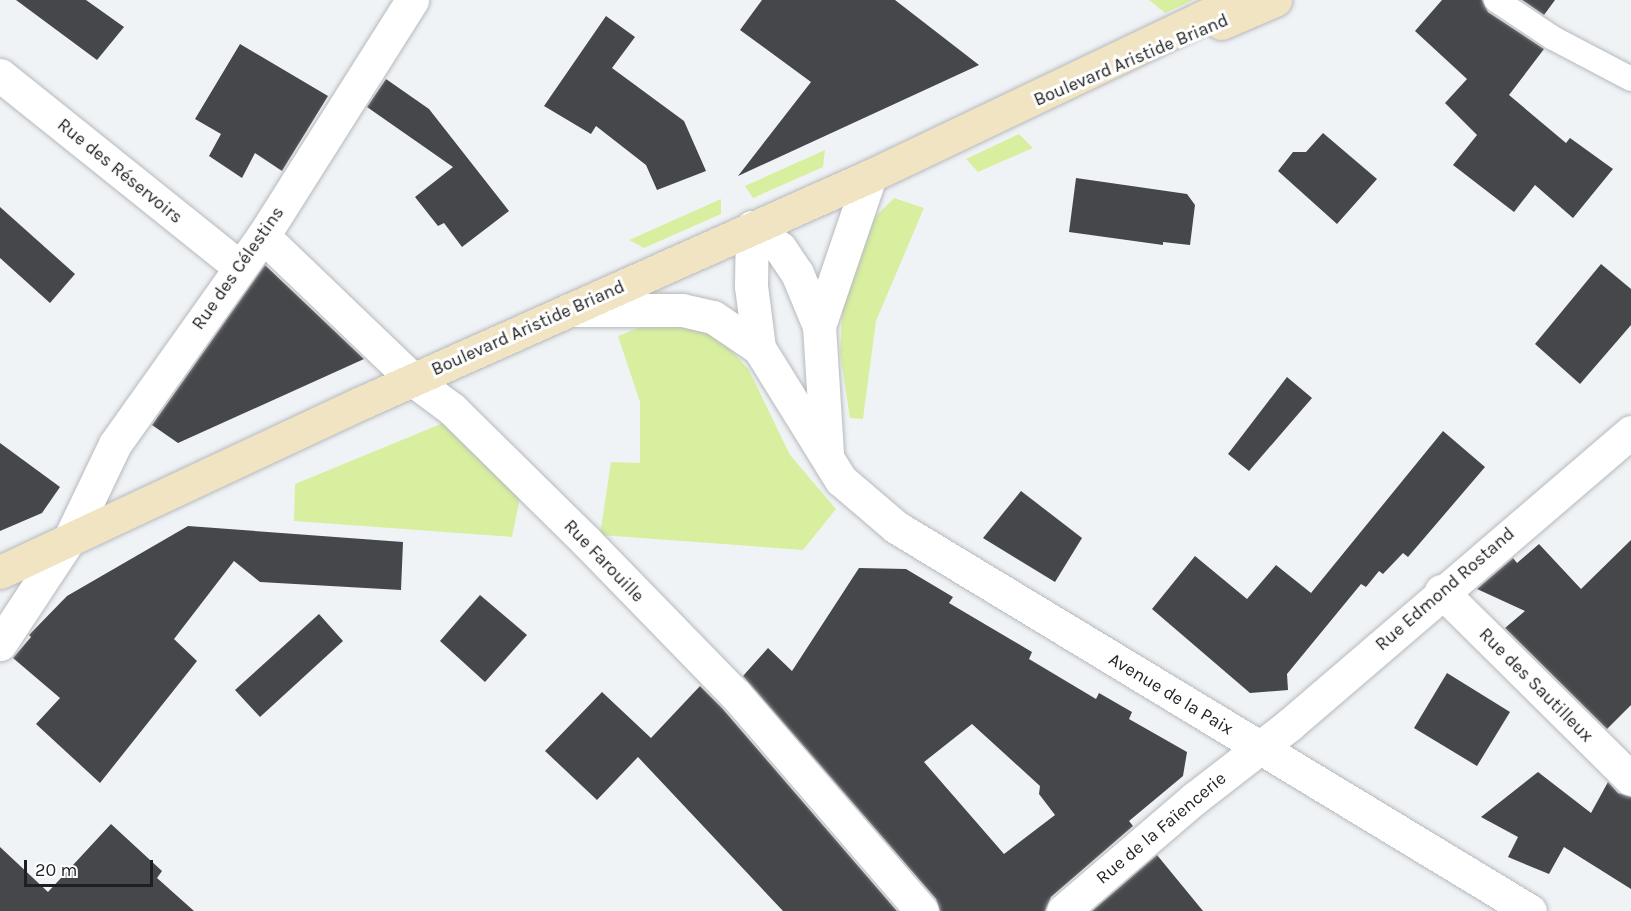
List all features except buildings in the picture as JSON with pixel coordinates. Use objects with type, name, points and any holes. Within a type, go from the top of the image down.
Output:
[{"type":"main road","name":"Boulevard Aristide Briand","points":[[0,572],[413,380],[870,176],[1239,0]]},
{"type":"main road","name":"Boulevard Aristide Briand","points":[[987,121],[1275,0]]},
{"type":"street","name":"Rue des Célestins","points":[[0,644],[39,591],[70,538],[115,444],[263,236],[412,0]]},
{"type":"street","name":"Rue des Réservoirs","points":[[0,75],[240,267]]},
{"type":"street","points":[[819,326],[870,176]]},
{"type":"street","points":[[752,227],[780,248],[797,273],[819,326],[827,459]]},
{"type":"street","name":"Avenue de la Paix","points":[[752,227],[751,286],[759,348],[841,480],[896,527],[1530,911]]},
{"type":"street","name":"Rue Farouille","points":[[263,236],[413,380],[452,409],[736,695],[922,911]]},
{"type":"street","name":"Avenue de la Paix","points":[[569,310],[682,310],[713,317],[759,348]]},
{"type":"street","name":"Rue Edmond Rostand","points":[[1260,747],[1631,432]]},
{"type":"street","name":"Rue des Sautilleux","points":[[1441,591],[1631,779]]},
{"type":"street","name":"Rue de la Faïencerie","points":[[1063,911],[1260,747]]},
{"type":"lane","points":[[1496,0],[1553,38],[1631,79]]},
{"type":"green space","points":[[1149,0],[1193,0],[1165,13]]},
{"type":"green space","points":[[1019,134],[1033,148],[978,172],[966,159]]},
{"type":"green space","points":[[825,150],[823,167],[753,198],[745,186]]},
{"type":"green space","points":[[894,198],[924,208],[876,321],[863,419],[850,418],[840,353],[843,295],[859,243],[877,215]]},
{"type":"green space","points":[[721,199],[721,214],[644,248],[629,240]]},
{"type":"green space","points":[[677,322],[705,331],[731,350],[749,370],[790,455],[836,509],[803,550],[600,535],[611,462],[640,463],[640,402],[618,336],[646,325]]},
{"type":"green space","points":[[448,421],[520,498],[512,537],[294,521],[295,484]]}]
